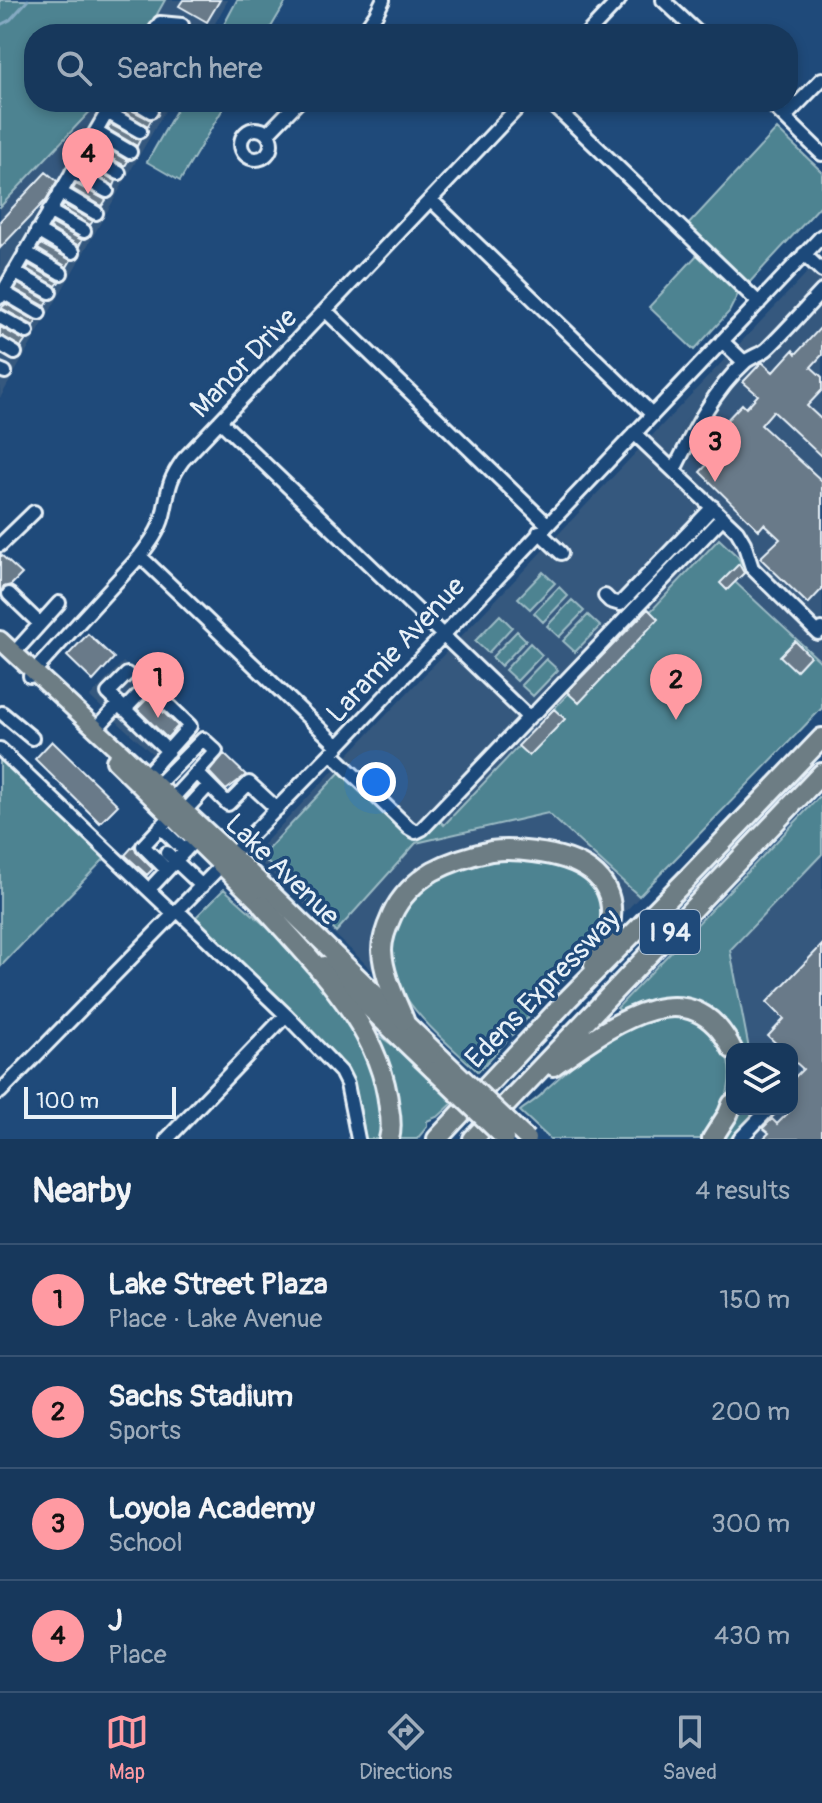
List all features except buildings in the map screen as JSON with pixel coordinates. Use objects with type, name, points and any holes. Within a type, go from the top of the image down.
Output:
[{"type":"highway","name":"Edens Expressway","points":[[437,1139],[586,980],[822,738]]},
{"type":"highway","name":"Edens Expressway","points":[[473,1139],[822,773]]},
{"type":"highway","points":[[404,1020],[388,980],[382,948],[384,934],[396,907],[418,881],[432,872],[492,851],[525,851],[567,859],[595,874],[603,884],[609,896],[610,927],[605,944],[586,980]]},
{"type":"highway","points":[[262,905],[331,985],[372,1044],[387,1086],[389,1139]]},
{"type":"highway","points":[[518,1091],[588,1042],[633,1016],[658,1007],[686,1008],[697,1013],[709,1020],[728,1043]]},
{"type":"highway","points":[[712,1139],[727,1115]]},
{"type":"main road","name":"Lake Avenue","points":[[5,645],[32,674],[151,780],[172,813],[171,851],[227,860],[262,905],[438,1064],[527,1139]]},
{"type":"main road","name":"Lake Avenue","points":[[32,674],[41,689],[172,813],[404,1020],[438,1064],[505,1139]]},
{"type":"street","points":[[369,24],[383,0]]},
{"type":"street","points":[[596,24],[619,0]]},
{"type":"street","points":[[672,3],[690,24]]},
{"type":"street","points":[[798,104],[822,79]]},
{"type":"street","points":[[39,313],[1,294],[107,112]]},
{"type":"street","points":[[116,112],[140,131]]},
{"type":"street","points":[[267,134],[288,112]]},
{"type":"street","name":"Manor Drive","points":[[32,674],[154,538],[176,469],[514,112]]},
{"type":"street","points":[[560,112],[759,303]]},
{"type":"street","points":[[780,112],[822,154]]},
{"type":"street","points":[[785,117],[790,112]]},
{"type":"street","points":[[96,132],[130,152]]},
{"type":"street","points":[[83,153],[119,173]]},
{"type":"street","points":[[72,172],[107,191]]},
{"type":"street","points":[[60,192],[96,213]]},
{"type":"street","points":[[431,200],[652,414]]},
{"type":"street","points":[[49,211],[84,231]]},
{"type":"street","points":[[37,231],[73,252]]},
{"type":"street","name":"Laramie Avenue","points":[[0,1092],[277,809],[822,236]]},
{"type":"street","points":[[25,252],[61,273]]},
{"type":"street","points":[[804,254],[822,271]]},
{"type":"street","points":[[14,272],[50,292]]},
{"type":"street","points":[[674,470],[706,409],[744,362],[766,350],[822,291]]},
{"type":"street","points":[[326,311],[543,528],[561,553]]},
{"type":"street","points":[[0,317],[27,332]]},
{"type":"street","points":[[722,341],[744,362]]},
{"type":"street","points":[[0,344],[15,353]]},
{"type":"street","points":[[220,421],[530,716]]},
{"type":"street","points":[[634,433],[742,538],[752,568],[818,633],[822,629]]},
{"type":"street","points":[[0,545],[34,512]]},
{"type":"street","points":[[626,618],[608,598],[620,604],[718,512]]},
{"type":"street","points":[[140,556],[416,832],[626,618],[718,512]]},
{"type":"street","points":[[9,594],[56,648]]},
{"type":"street","points":[[5,645],[38,626],[59,603]]},
{"type":"street","points":[[127,674],[108,693],[168,751]]},
{"type":"street","points":[[96,729],[148,685],[190,726],[168,751],[151,780]]},
{"type":"street","points":[[2,713],[32,738]]},
{"type":"street","points":[[151,780],[203,739],[216,751],[172,813],[171,851],[154,884]]},
{"type":"street","points":[[0,749],[286,1015],[341,1072],[347,1084],[358,1139]]},
{"type":"street","points":[[172,813],[205,781],[228,804],[249,783],[277,809]]},
{"type":"street","points":[[171,851],[202,886]]},
{"type":"street","points":[[167,1139],[286,1015]]},
{"type":"street","points":[[0,1070],[12,1080]]},
{"type":"street","points":[[740,1139],[763,1115]]},
{"type":"shaded area","points":[[165,0],[228,0],[215,24],[152,24]]},
{"type":"shaded area","points":[[90,112],[164,112],[0,398],[0,207]]},
{"type":"shaded area","points":[[822,257],[822,708],[620,917],[617,894],[599,867],[585,857],[545,844],[524,841],[473,847],[435,860],[395,893],[384,911],[377,932],[380,978],[253,855]]},
{"type":"shaded area","points":[[123,662],[202,735],[170,770],[90,697]]},
{"type":"shaded area","points":[[822,854],[822,1139],[730,1139],[753,1115],[798,1115],[798,1043],[748,1043],[730,950]]},
{"type":"green space","points":[[0,0],[165,0],[152,24],[24,24],[24,112],[90,112],[0,207]]},
{"type":"green space","points":[[237,0],[287,0],[273,24],[224,24]]},
{"type":"green space","points":[[175,112],[221,112],[180,181],[147,162]]},
{"type":"green space","points":[[777,129],[822,172],[822,204],[748,284],[686,227]]},
{"type":"green space","points":[[697,255],[738,294],[729,312],[694,350],[649,307]]},
{"type":"green space","points":[[719,539],[737,556],[746,571],[735,582],[822,663],[822,708],[639,896],[548,813],[416,843],[336,932],[267,862],[268,849],[341,771],[412,837],[424,835],[439,820],[444,825],[646,607],[651,611]]},
{"type":"green space","points":[[543,572],[555,583],[530,609],[518,598]]},
{"type":"green space","points":[[559,587],[568,596],[543,622],[534,613]]},
{"type":"green space","points":[[572,600],[584,611],[559,637],[547,626]]},
{"type":"green space","points":[[500,615],[512,627],[488,653],[475,641]]},
{"type":"green space","points":[[588,615],[600,626],[575,652],[563,641]]},
{"type":"green space","points":[[517,631],[526,640],[501,666],[492,657]]},
{"type":"green space","points":[[530,643],[542,655],[517,681],[505,670]]},
{"type":"green space","points":[[546,659],[558,670],[533,696],[521,685]]},
{"type":"green space","points":[[0,754],[107,856],[0,967]]},
{"type":"green space","points":[[822,794],[822,854],[730,950],[748,1043],[739,1043],[729,1027],[710,1010],[686,1000],[655,1000],[624,1013],[617,1008]]},
{"type":"green space","points":[[507,857],[556,863],[579,873],[596,889],[603,918],[591,949],[478,1072],[430,1026],[405,996],[395,977],[391,958],[392,940],[406,907],[435,881],[466,866]]},
{"type":"green space","points":[[224,889],[307,965],[359,1033],[381,1097],[380,1139],[365,1139],[357,1097],[339,1058],[196,917]]},
{"type":"green space","points":[[681,1015],[695,1021],[716,1038],[726,1055],[725,1100],[703,1139],[550,1139],[520,1111],[582,1057],[620,1031],[655,1016]]},
{"type":"green space","points":[[371,1030],[405,1054],[454,1102],[439,1116],[427,1121],[427,1127],[417,1139],[394,1139]]},
{"type":"green space","points":[[736,1115],[753,1115],[730,1139],[723,1139]]},
{"type":"waterway","points":[[0,25],[10,20],[28,0]]},
{"type":"place","name":"J","points":[[88,194]]},
{"type":"place","name":"Loyola Academy","points":[[715,482]]},
{"type":"place","name":"Lake Street Plaza","points":[[158,718]]},
{"type":"place","name":"Sachs Stadium","points":[[676,720]]}]
